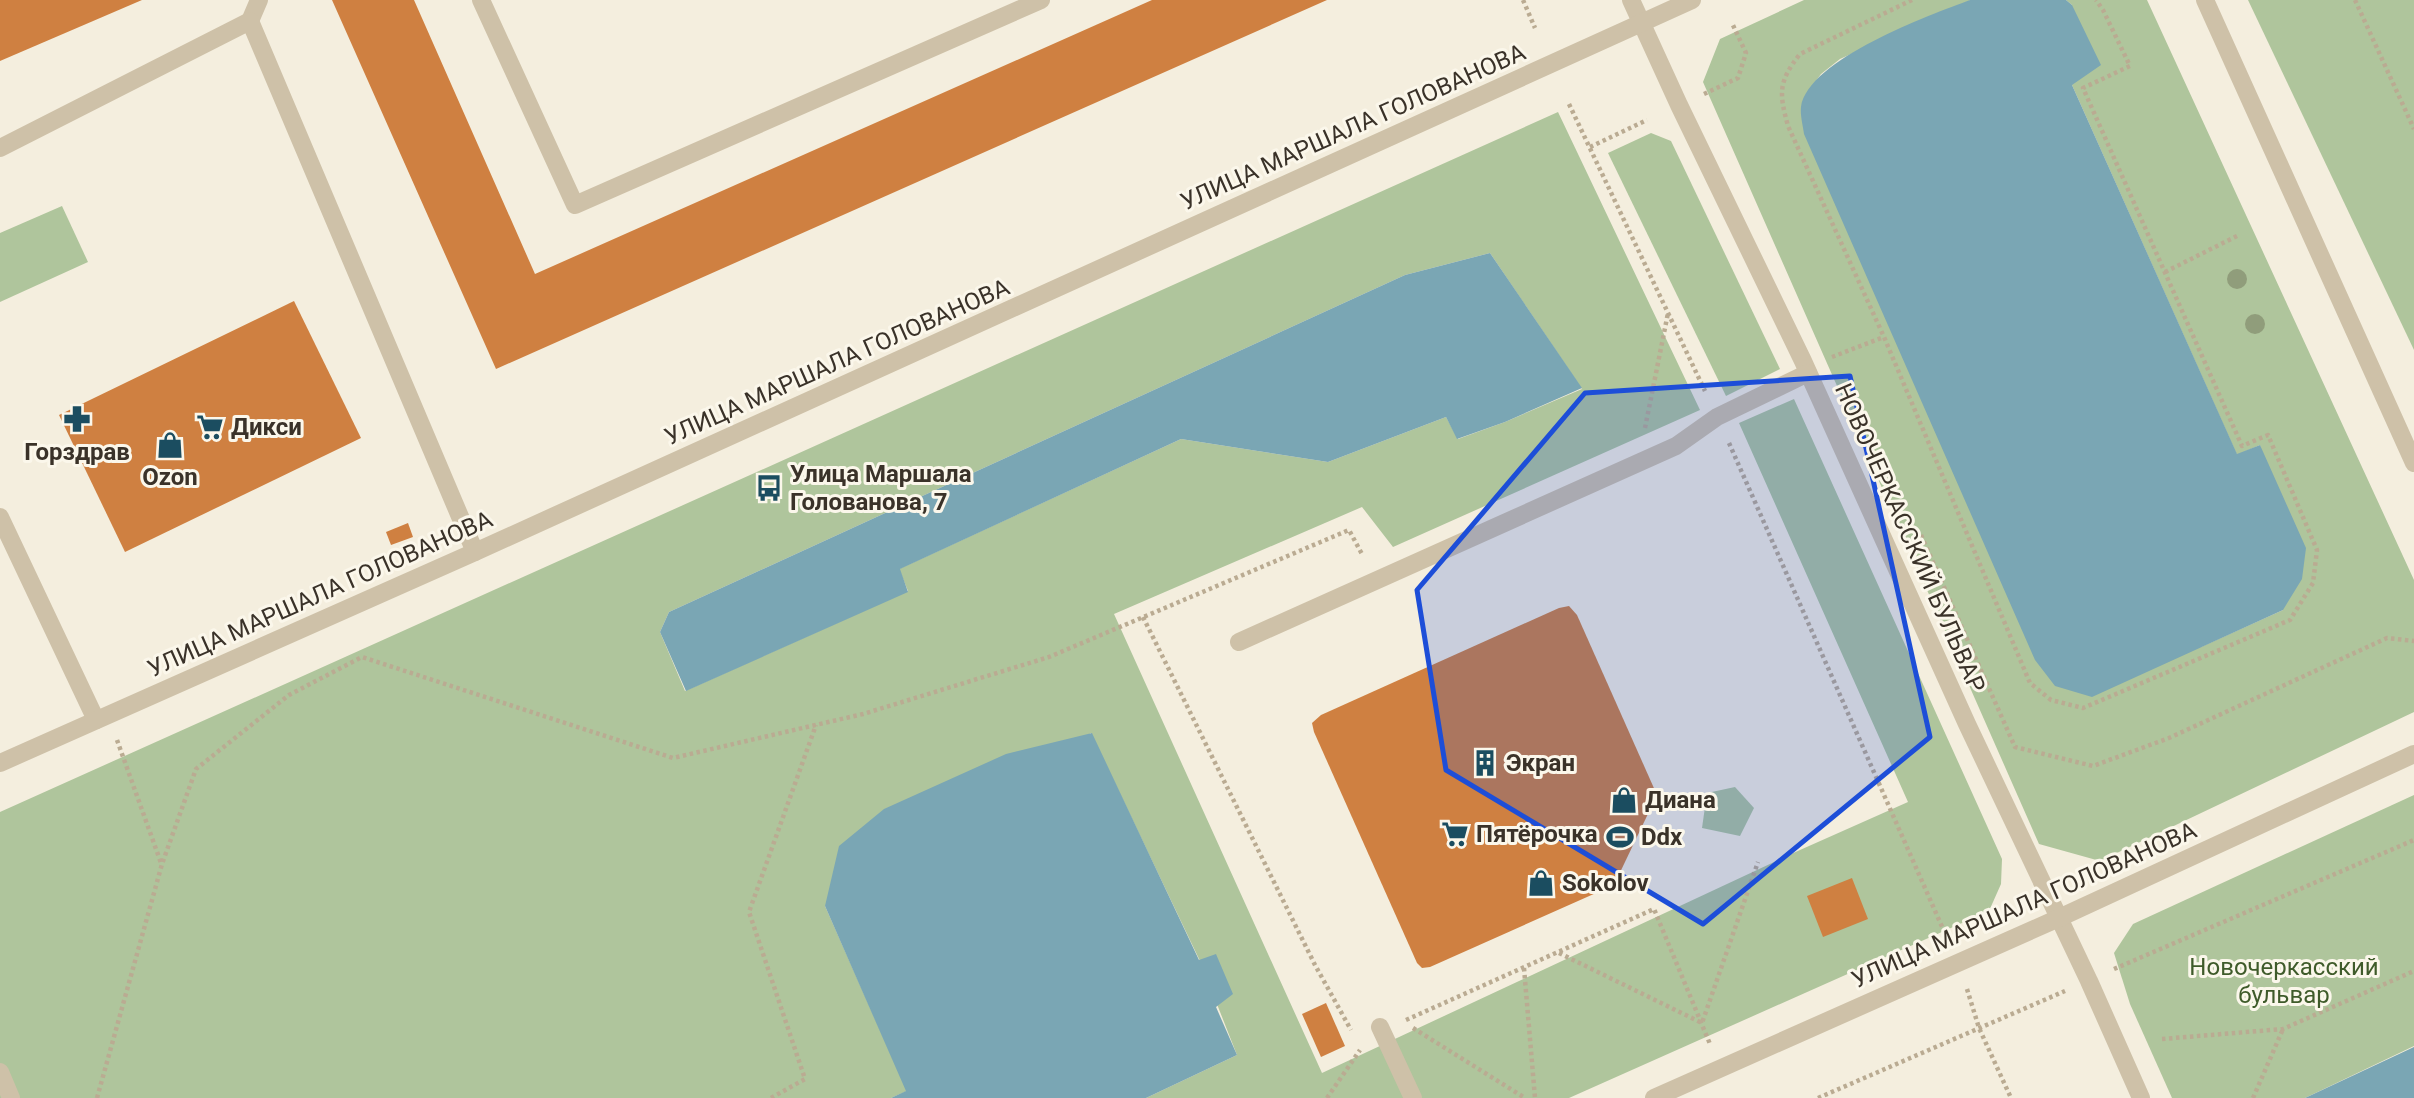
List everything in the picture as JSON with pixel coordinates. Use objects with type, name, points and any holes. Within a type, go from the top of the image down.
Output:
[{"type":"street","points":[[0,148],[250,21],[259,0]]},
{"type":"street","points":[[481,0],[575,205],[1041,0]]},
{"type":"street","name":"НОВОЧЕРКАССКИЙ БУЛЬВАР","points":[[1632,0],[1679,105],[1806,367],[1967,724],[2089,981],[2141,1098]]},
{"type":"street","name":"УЛИЦА МАРШАЛА ГОЛОВАНОВА","points":[[0,763],[475,552],[1692,0]]},
{"type":"street","points":[[2205,0],[2414,464]]},
{"type":"street","points":[[250,21],[475,552]]},
{"type":"street","points":[[1239,642],[1676,446],[1717,417],[1806,367]]},
{"type":"street","points":[[0,517],[102,717]]},
{"type":"street","name":"УЛИЦА МАРШАЛА ГОЛОВАНОВА","points":[[1654,1098],[2059,918],[2414,754]]},
{"type":"street","points":[[1380,1027],[1413,1098]]},
{"type":"street","points":[[0,1072],[11,1098]]},
{"type":"path","points":[[1523,0],[1535,28]]},
{"type":"path","points":[[1912,0],[1800,54],[1788,69],[1780,90],[1788,126],[1884,337],[2030,683],[2051,701],[2083,708],[2290,620],[2313,583],[2317,550],[2268,435],[2242,446],[2083,88],[2130,66],[2096,0]]},
{"type":"path","points":[[2355,0],[2414,129]]},
{"type":"path","points":[[1700,95],[1738,78],[1746,53],[1732,23]]},
{"type":"path","points":[[1569,104],[1590,147],[1647,120]]},
{"type":"path","points":[[2165,272],[2237,236]]},
{"type":"path","points":[[1639,463],[1668,312]]},
{"type":"path","points":[[1806,367],[1884,337]]},
{"type":"path","points":[[97,1098],[162,864],[196,769],[289,695],[362,657],[673,758],[863,714],[1049,657],[1349,530],[1377,581]]},
{"type":"path","points":[[1922,535],[2015,747],[2093,766],[2169,738],[2387,638],[2414,641]]},
{"type":"path","points":[[1143,617],[1315,965],[1355,1037]]},
{"type":"path","points":[[1825,658],[1958,962],[1979,1027],[2011,1098]]},
{"type":"path","points":[[102,717],[162,864]]},
{"type":"path","points":[[771,1098],[805,1079],[749,912],[816,725]]},
{"type":"path","points":[[1818,1098],[2414,840]]},
{"type":"path","points":[[1702,1023],[1758,862]]},
{"type":"path","points":[[1525,1098],[1402,1022],[1654,909],[1702,1023]]},
{"type":"path","points":[[1558,953],[1702,1023]]},
{"type":"path","points":[[1524,968],[1535,1098]]},
{"type":"path","points":[[2162,1039],[2283,1029],[2414,971]]},
{"type":"path","points":[[2253,1098],[2283,1029]]},
{"type":"path","points":[[1327,1098],[1361,1048]]},
{"type":"highlighted area","points":[[1850,376],[1930,737],[1703,924],[1446,770],[1417,590],[1585,393]]},
{"type":"green space","points":[[1804,0],[1971,0],[1840,59],[1821,74],[1807,93],[2201,647],[2283,610],[2260,445],[2237,455],[2072,85],[2072,5],[2066,0],[2147,0],[2414,580],[2414,712],[2100,861],[2039,844],[1703,82],[1720,39]]},
{"type":"green space","points":[[2248,0],[2414,0],[2414,350]]},
{"type":"green space","points":[[1558,112],[1700,410],[1393,547],[1362,507],[1114,614],[1322,1073],[1908,802],[1739,423],[1794,399],[2002,859],[2001,884],[1989,911],[1569,1098],[1146,1098],[1237,1055],[1200,961],[1091,733],[825,906],[907,1091],[891,1098],[0,1098],[0,812]],"holes":[[[1490,253],[1582,389],[1458,439],[1446,417],[1328,462],[1181,439],[899,569],[908,591],[685,691],[660,632],[669,612],[1405,275]]]},
{"type":"green space","points":[[1651,133],[1671,141],[1780,369],[1726,396],[1608,153]]},
{"type":"green space","points":[[62,206],[88,262],[0,302],[0,233]]},
{"type":"green space","points":[[1735,787],[1754,808],[1740,836],[1702,828],[1707,793]]},
{"type":"green space","name":"Новочеркасский бульвар","points":[[2414,795],[2414,1046],[2305,1098],[2172,1098],[2130,1004],[2114,953],[2133,924]]},
{"type":"water","points":[[1970,0],[2066,0],[2072,5],[2101,65],[2072,85],[2237,454],[2260,445],[2306,548],[2302,579],[2283,610],[2092,697],[2055,686],[2035,660],[1804,134],[1801,117],[1801,107],[1809,89],[1825,72],[1847,56],[1901,28]]},
{"type":"water","points":[[1490,253],[1582,388],[1505,422],[1457,439],[1446,417],[1328,462],[1181,439],[900,569],[908,592],[686,691],[660,632],[669,612],[1405,275]]},
{"type":"water","points":[[1092,733],[1199,960],[1216,954],[1233,994],[1216,1007],[1237,1055],[1146,1098],[891,1098],[906,1091],[825,906],[839,846],[884,809],[1006,754]]},
{"type":"water","points":[[2414,1047],[2414,1098],[2305,1098]]},
{"type":"building","points":[[0,0],[142,0],[0,61]]},
{"type":"building","points":[[332,0],[414,0],[535,274],[1152,0],[1327,0],[496,369]]},
{"type":"building","name":"Дикси","points":[[294,301],[361,438],[125,552],[59,415]]},
{"type":"building","points":[[408,523],[413,537],[391,545],[386,532]]},
{"type":"building","name":"Экран","points":[[1569,606],[1577,615],[1657,795],[1614,885],[1430,967],[1422,968],[1417,963],[1312,723],[1321,715],[1559,608]]},
{"type":"building","points":[[1852,878],[1868,919],[1823,937],[1807,896]]},
{"type":"building","points":[[1326,1003],[1345,1046],[1321,1057],[1302,1014]]},
{"type":"place","name":"Горздрав","points":[[77,419]]},
{"type":"place","name":"Дикси","points":[[210,427]]},
{"type":"place","name":"Ozon","points":[[170,445]]},
{"type":"place","name":"Улица Маршала Голованова, 7","points":[[769,488]]},
{"type":"place","name":"Экран","points":[[1485,763]]},
{"type":"place","name":"Диана","points":[[1624,800]]},
{"type":"place","name":"Пятёрочка","points":[[1455,834]]},
{"type":"place","name":"Ddx","points":[[1620,837]]},
{"type":"place","name":"Sokolov","points":[[1541,883]]}]
